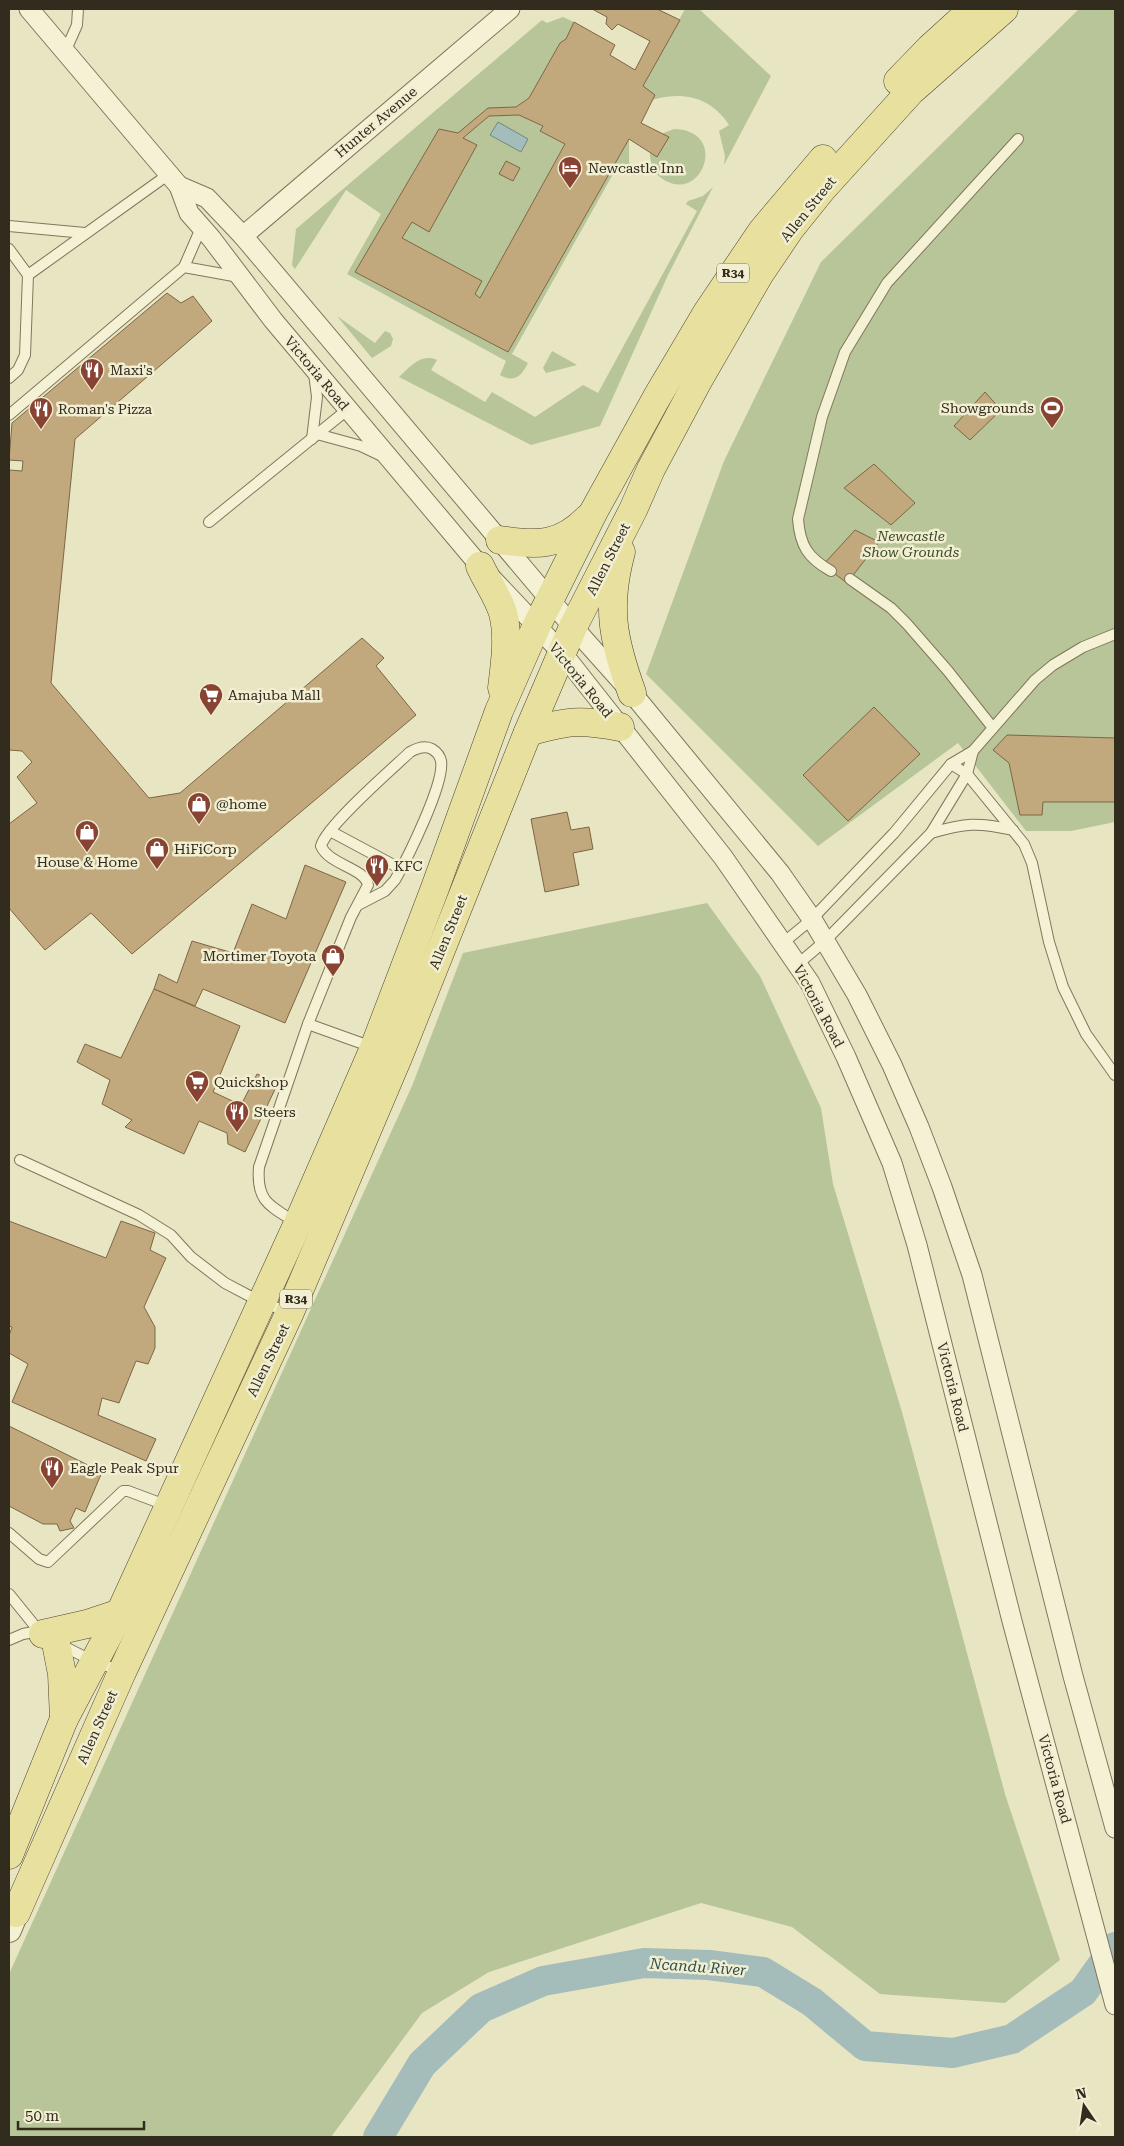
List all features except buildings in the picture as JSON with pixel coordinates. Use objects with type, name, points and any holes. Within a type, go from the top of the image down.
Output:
[{"type":"main road","name":"Allen Street","points":[[387,1052],[435,888],[499,711],[536,627],[594,511],[692,337],[730,276],[762,231],[833,149],[930,48],[973,9]]},
{"type":"main road","name":"Allen Street","points":[[11,1918],[122,1672],[290,1312],[311,1227],[563,654],[573,627],[633,510],[651,469],[698,379],[759,275],[790,229],[823,188],[911,90],[1004,9]]},
{"type":"main road","points":[[632,693],[614,634],[612,609],[615,576],[633,510]]},
{"type":"main road","points":[[500,540],[526,544],[545,544],[570,534],[594,511]]},
{"type":"main road","points":[[480,566],[502,611],[506,630],[506,656],[499,711]]},
{"type":"main road","points":[[528,732],[572,721],[594,722],[620,728]]},
{"type":"main road","name":"Allen Street","points":[[9,1855],[64,1719],[120,1613],[261,1302],[311,1227]]},
{"type":"main road","points":[[202,1432],[229,1444]]},
{"type":"main road","points":[[64,1719],[62,1674],[46,1636],[120,1613]]},
{"type":"street","name":"Victoria Road","points":[[29,9],[174,180],[189,213],[347,410],[480,566],[563,654],[723,857],[810,983],[846,1057],[892,1163],[917,1245],[1012,1620],[1115,2005]]},
{"type":"street","name":"Hunter Avenue","points":[[243,236],[510,9]]},
{"type":"street","name":"Victoria Road","points":[[174,180],[207,198],[243,236],[573,627],[632,693],[780,873],[812,919],[857,996],[892,1065],[942,1187],[972,1275],[1073,1676],[1115,1828]]},
{"type":"street","points":[[206,233],[243,236],[237,272]]},
{"type":"lane","points":[[65,52],[77,25],[78,9]]},
{"type":"lane","points":[[831,571],[808,555],[799,534],[798,519],[822,417],[845,352],[887,283],[1018,139]]},
{"type":"lane","points":[[28,275],[85,233],[174,180]]},
{"type":"lane","points":[[9,226],[85,233]]},
{"type":"lane","points":[[9,415],[184,267],[206,233]]},
{"type":"lane","points":[[9,249],[28,275],[25,355],[18,370],[9,378]]},
{"type":"lane","points":[[184,267],[237,272]]},
{"type":"lane","points":[[313,368],[317,397],[315,436]]},
{"type":"lane","points":[[209,522],[347,410]]},
{"type":"lane","points":[[315,436],[361,446],[390,460]]},
{"type":"lane","points":[[850,579],[891,608],[907,624],[993,728]]},
{"type":"lane","points":[[783,943],[812,919],[894,833],[951,764],[973,751],[1035,680],[1053,665],[1083,647],[1115,634]]},
{"type":"lane","points":[[311,1227],[266,1204],[260,1189],[258,1175],[259,1166],[308,1024],[358,904],[368,885],[367,880],[323,851],[322,841],[330,830],[410,752],[429,747],[437,752],[442,763],[434,796],[401,869],[395,880],[384,891],[358,904]]},
{"type":"lane","points":[[798,964],[825,941],[931,833],[967,774],[973,751]]},
{"type":"lane","points":[[951,764],[967,774],[1024,844],[1032,863],[1053,958],[1063,987],[1086,1034],[1115,1075]]},
{"type":"lane","points":[[931,833],[960,824],[990,825],[1013,830]]},
{"type":"lane","points":[[330,830],[401,869]]},
{"type":"lane","points":[[308,1024],[387,1052]]},
{"type":"lane","points":[[20,1160],[160,1226],[212,1274],[261,1302],[290,1312]]},
{"type":"lane","points":[[9,1533],[39,1559],[48,1562],[123,1491],[128,1491],[169,1506]]},
{"type":"lane","points":[[9,1594],[46,1636],[95,1662],[122,1672]]},
{"type":"lane","points":[[9,1640],[23,1634],[46,1636]]},
{"type":"green space","points":[[685,9],[699,9],[771,76],[724,165],[725,156],[719,131],[729,125],[714,108],[705,102],[685,97],[663,97],[652,100],[643,86]]},
{"type":"green space","name":"Newcastle Show Grounds","points":[[1079,9],[1115,9],[1115,822],[1071,831],[1026,831],[958,743],[818,846],[646,674],[724,461],[821,262]]},
{"type":"green space","points":[[563,17],[574,22],[566,39],[560,43],[529,98],[516,107],[488,108],[458,133],[439,129],[355,272],[508,352],[629,139],[629,161],[634,176],[617,167],[512,354],[528,363],[520,375],[509,378],[500,375],[506,361],[347,274],[381,214],[346,190],[295,269],[292,265],[296,229],[542,20],[547,23]]},
{"type":"green space","points":[[519,115],[543,126],[540,131],[565,144],[480,298],[402,238],[463,138],[489,116]]},
{"type":"green space","points":[[674,129],[691,132],[701,140],[705,151],[704,163],[699,174],[691,181],[679,185],[658,176],[652,166],[650,157],[650,153],[657,157],[661,134]]},
{"type":"green space","points":[[713,187],[668,275],[600,426],[531,445],[399,377],[416,362],[431,358],[437,360],[431,370],[485,402],[492,392],[535,417],[583,385],[598,393],[697,211],[686,204],[688,201],[703,196]]},
{"type":"green space","points":[[337,316],[375,343],[385,331],[390,333],[393,339],[391,346],[372,358]]},
{"type":"green space","points":[[552,351],[577,365],[546,373],[543,368]]},
{"type":"green space","points":[[707,903],[760,976],[821,1108],[833,1184],[902,1412],[1005,1794],[1060,1960],[1005,2003],[880,1994],[792,1927],[701,1903],[489,1972],[422,2013],[331,2137],[9,2137],[9,1974],[412,1086],[463,953]]},
{"type":"water","points":[[498,122],[528,139],[521,152],[490,135]]},
{"type":"waterway","name":"Ncandu River","points":[[378,2137],[422,2064],[481,2008],[543,1981],[644,1963],[709,1965],[763,1972],[812,2002],[865,2046],[953,2053],[1012,2039],[1083,1992],[1115,1947]]},
{"type":"place","name":"Newcastle Inn","points":[[570,189]]},
{"type":"place","name":"Maxi's","points":[[92,391]]},
{"type":"place","name":"Showgrounds","points":[[1052,429]]},
{"type":"place","name":"Roman's Pizza","points":[[41,430]]},
{"type":"place","name":"Amajuba Mall","points":[[211,716]]},
{"type":"place","name":"@home","points":[[199,825]]},
{"type":"place","name":"House & Home","points":[[87,853]]},
{"type":"place","name":"HiFiCorp","points":[[157,870]]},
{"type":"place","name":"KFC","points":[[377,887]]},
{"type":"place","name":"Mortimer Toyota","points":[[333,977]]},
{"type":"place","name":"Quickshop","points":[[197,1103]]},
{"type":"place","name":"Steers","points":[[237,1133]]},
{"type":"place","name":"Eagle Peak Spur","points":[[52,1489]]}]
